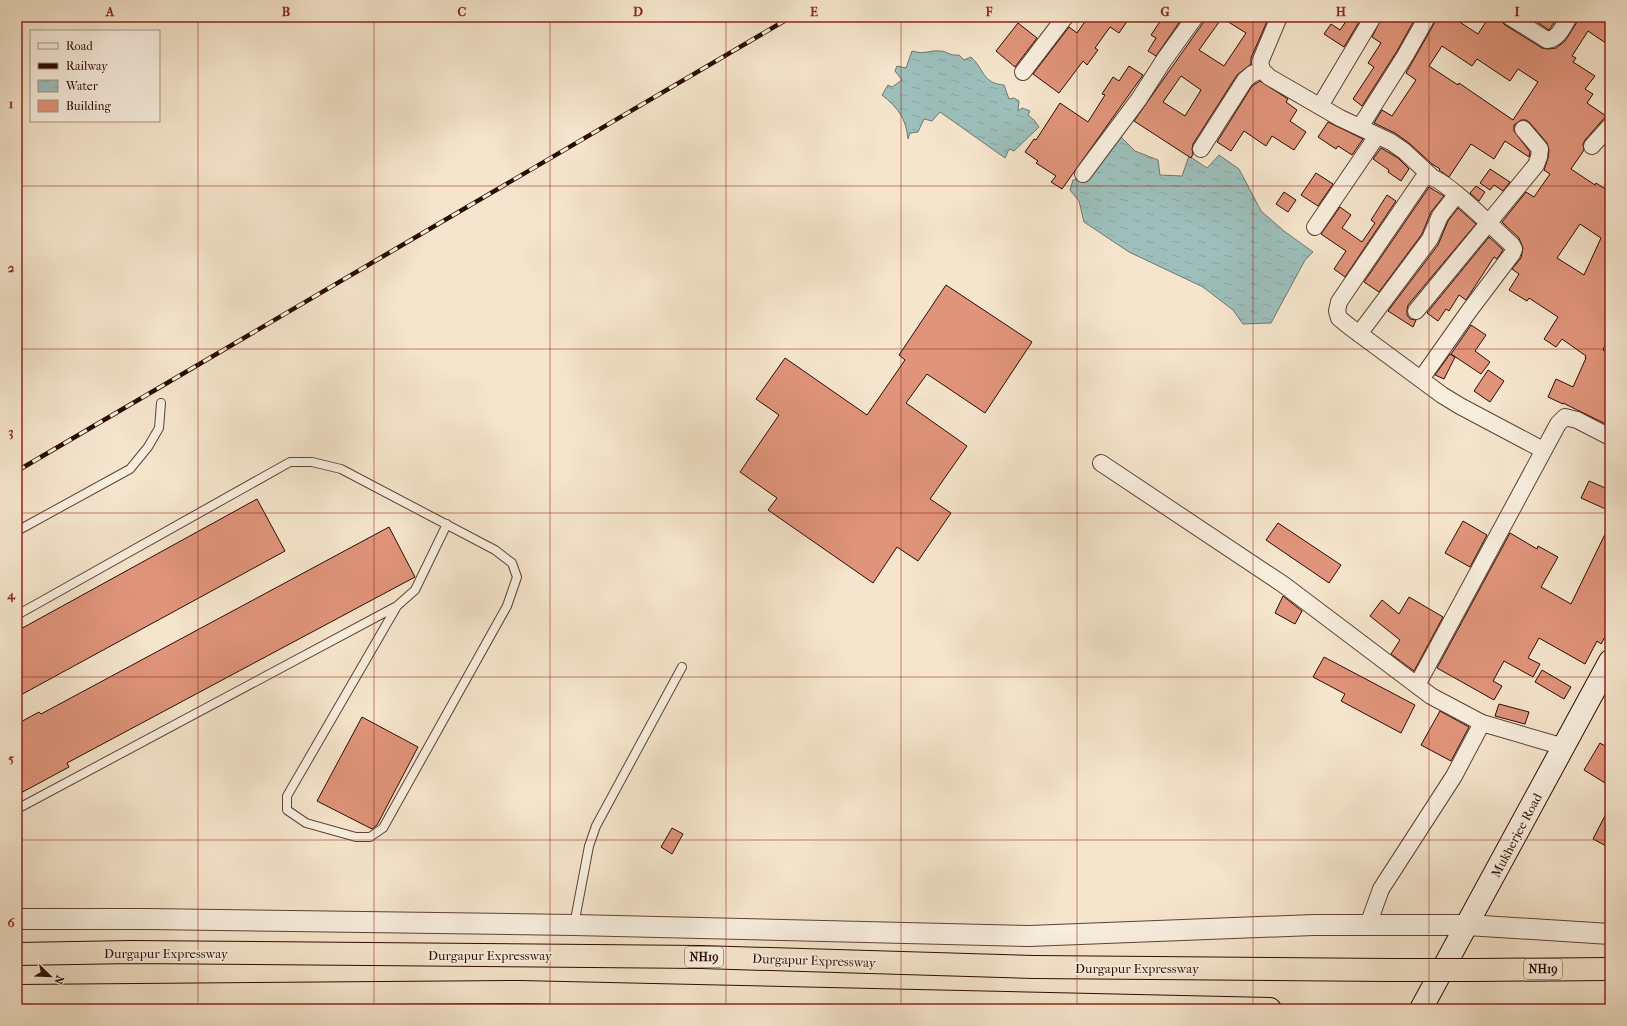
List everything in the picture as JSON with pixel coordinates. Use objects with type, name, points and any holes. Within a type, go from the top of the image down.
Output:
[{"type":"highway","name":"Durgapur Expressway","points":[[17,954],[140,952],[685,957],[1034,967],[1390,970],[1610,969]]},
{"type":"highway","points":[[17,996],[520,992],[1270,1009]]},
{"type":"main road","name":"Mukherjee Road","points":[[1421,1009],[1610,661]]},
{"type":"street","points":[[1023,72],[1065,17]]},
{"type":"street","points":[[1083,174],[1139,99],[1164,60],[1195,17]]},
{"type":"street","points":[[1279,17],[1260,62],[1262,70],[1268,77],[1404,151],[1432,177],[1457,194],[1512,245],[1514,249],[1512,254],[1469,311],[1421,379]]},
{"type":"street","points":[[1320,106],[1374,17]]},
{"type":"street","points":[[1360,127],[1405,56],[1427,17]]},
{"type":"street","points":[[1510,17],[1547,40],[1552,40],[1557,36],[1569,17]]},
{"type":"street","points":[[1201,149],[1244,80],[1252,74],[1262,70]]},
{"type":"street","points":[[1592,146],[1610,126]]},
{"type":"street","points":[[1416,311],[1536,165],[1540,157],[1540,149],[1523,129]]},
{"type":"street","points":[[1315,227],[1377,136]]},
{"type":"street","points":[[1432,177],[1427,176],[1422,180],[1339,302],[1336,312],[1339,318],[1359,334],[1460,406],[1543,450]]},
{"type":"street","points":[[1359,334],[1430,239],[1440,216],[1457,194]]},
{"type":"street","points":[[1417,685],[1558,424],[1565,417],[1578,420],[1610,437]]},
{"type":"street","points":[[1101,464],[1284,585],[1431,696],[1482,724],[1564,747]]},
{"type":"street","points":[[1368,925],[1381,888],[1454,776],[1482,724]]},
{"type":"street","points":[[17,919],[146,919],[574,925],[1029,936],[1312,925],[1467,925],[1610,934]]},
{"type":"lane","points":[[17,531],[130,469],[148,447],[159,428],[161,403]]},
{"type":"lane","points":[[17,615],[290,462],[312,462],[341,469],[495,550],[512,563],[517,577],[506,606],[382,828],[370,837],[356,837],[306,823],[287,810],[287,796],[397,606]]},
{"type":"lane","points":[[17,809],[397,606],[415,590],[447,524]]},
{"type":"lane","points":[[574,925],[589,846],[596,826],[682,667]]},
{"type":"water","points":[[912,51],[921,53],[942,51],[953,55],[959,55],[964,60],[971,57],[988,79],[997,84],[1004,85],[1009,99],[1014,98],[1019,101],[1018,111],[1022,108],[1030,111],[1028,115],[1039,127],[1014,151],[1009,149],[1005,158],[940,112],[932,121],[924,119],[918,132],[910,133],[908,139],[903,119],[893,104],[882,95],[888,85],[892,87],[902,80],[895,71],[897,66],[906,68]]},
{"type":"water","points":[[1115,131],[1135,151],[1158,160],[1160,175],[1182,176],[1189,156],[1207,168],[1219,155],[1239,169],[1261,211],[1284,231],[1313,252],[1305,260],[1271,323],[1243,324],[1233,310],[1203,287],[1129,252],[1084,222],[1079,201],[1070,190],[1073,180],[1082,179]]},
{"type":"building","points":[[1091,17],[1130,17],[1119,33],[1110,27],[1095,48],[1098,50],[1087,65],[1083,61],[1059,93],[1033,74],[1069,27],[1077,33],[1086,20],[1088,22]]},
{"type":"building","points":[[1163,17],[1183,17],[1156,56],[1148,51],[1156,38],[1151,35]]},
{"type":"building","points":[[1204,17],[1269,17],[1251,58],[1251,64],[1237,75],[1193,144],[1193,154],[1191,158],[1134,121],[1203,23]],"holes":[[[1222,18],[1246,33],[1224,66],[1199,50]],[[1181,76],[1201,90],[1185,116],[1163,102]]]},
{"type":"building","points":[[1349,17],[1362,17],[1344,47],[1324,34],[1331,24],[1340,30]]},
{"type":"building","points":[[1382,17],[1416,17],[1397,51],[1362,106],[1353,99],[1374,67],[1368,63],[1381,43],[1372,37]]},
{"type":"building","points":[[1436,17],[1452,17],[1478,34],[1489,17],[1501,17],[1502,22],[1505,25],[1542,48],[1548,49],[1556,48],[1565,41],[1577,22],[1578,17],[1610,17],[1610,46],[1588,31],[1572,56],[1576,58],[1573,62],[1595,76],[1585,89],[1593,94],[1587,103],[1606,116],[1585,140],[1583,144],[1584,150],[1571,169],[1595,185],[1596,183],[1610,192],[1610,334],[1603,350],[1610,353],[1610,426],[1548,397],[1556,379],[1573,387],[1586,356],[1562,339],[1556,347],[1544,339],[1558,317],[1529,298],[1527,301],[1509,290],[1519,274],[1512,269],[1521,258],[1523,248],[1519,238],[1502,222],[1526,192],[1534,197],[1550,174],[1544,170],[1549,150],[1547,143],[1530,123],[1526,120],[1521,120],[1514,125],[1514,131],[1530,152],[1529,157],[1505,141],[1494,159],[1471,144],[1449,177],[1409,143],[1395,133],[1374,123],[1382,110],[1392,116],[1416,80],[1406,73],[1435,22]],"holes":[[[1442,46],[1472,66],[1477,59],[1510,81],[1518,69],[1538,82],[1513,120],[1459,83],[1458,85],[1429,66]],[[1580,224],[1601,238],[1584,275],[1557,258]]]},
{"type":"building","points":[[1540,17],[1558,17],[1549,30],[1537,22]]},
{"type":"building","points":[[1018,23],[1037,38],[1015,67],[996,51]]},
{"type":"building","points":[[1129,66],[1143,75],[1062,189],[1051,182],[1056,176],[1036,163],[1038,161],[1025,152],[1034,139],[1036,140],[1060,103],[1088,122],[1105,95],[1102,94],[1113,77],[1119,81]]},
{"type":"building","points":[[1260,81],[1288,99],[1286,102],[1297,110],[1290,121],[1306,132],[1294,150],[1272,136],[1266,146],[1244,131],[1231,151],[1217,142],[1252,86]]},
{"type":"building","points":[[1328,122],[1363,139],[1352,155],[1338,146],[1336,149],[1318,137]]},
{"type":"building","points":[[1381,148],[1398,158],[1409,169],[1401,181],[1388,172],[1389,170],[1373,159]]},
{"type":"building","points":[[1490,169],[1510,182],[1503,191],[1494,185],[1490,190],[1480,183]]},
{"type":"building","points":[[1316,173],[1333,184],[1318,206],[1301,195]]},
{"type":"building","points":[[1476,186],[1485,192],[1479,201],[1470,193]]},
{"type":"building","points":[[1429,187],[1444,196],[1431,212],[1422,234],[1379,292],[1364,282]]},
{"type":"building","points":[[1284,192],[1296,200],[1288,212],[1276,204]]},
{"type":"building","points":[[1387,195],[1396,201],[1345,277],[1334,269],[1346,251],[1321,234],[1340,207],[1351,215],[1342,228],[1362,242],[1375,223],[1371,220]]},
{"type":"building","points":[[1458,208],[1476,224],[1408,305],[1407,315],[1410,319],[1416,320],[1413,327],[1388,311],[1438,245],[1448,221]]},
{"type":"building","points":[[1489,237],[1503,250],[1497,259],[1494,257],[1466,300],[1459,295],[1449,311],[1446,309],[1438,321],[1427,313]]},
{"type":"building","points":[[946,285],[1032,342],[985,413],[927,374],[906,403],[967,446],[930,499],[951,513],[918,561],[897,547],[873,583],[768,510],[777,498],[740,472],[779,415],[756,399],[785,358],[867,415],[905,360],[899,355]]},
{"type":"building","points":[[1471,325],[1486,335],[1475,351],[1490,362],[1481,374],[1451,354]]},
{"type":"building","points":[[1450,354],[1455,357],[1444,379],[1435,375]]},
{"type":"building","points":[[1488,370],[1504,381],[1490,402],[1474,391]]},
{"type":"building","points":[[1589,481],[1610,490],[1610,511],[1581,498]]},
{"type":"building","points":[[257,499],[285,551],[17,697],[17,631]]},
{"type":"building","points":[[1463,521],[1487,535],[1470,567],[1445,553]]},
{"type":"building","points":[[1278,523],[1341,565],[1329,583],[1266,540]]},
{"type":"building","points":[[1610,524],[1610,628],[1601,644],[1597,641],[1585,664],[1539,638],[1528,658],[1540,664],[1533,677],[1504,661],[1493,681],[1502,686],[1494,700],[1437,668],[1510,533],[1537,549],[1538,546],[1558,557],[1541,587],[1571,604]]},
{"type":"building","points":[[389,527],[415,577],[67,763],[69,767],[17,795],[17,724],[39,712],[41,714]]},
{"type":"building","points":[[1283,596],[1302,611],[1295,624],[1275,613]]},
{"type":"building","points":[[1409,597],[1443,617],[1414,671],[1391,654],[1400,640],[1370,616],[1382,600],[1399,614]]},
{"type":"building","points":[[1324,657],[1415,705],[1401,733],[1341,701],[1345,694],[1313,677]]},
{"type":"building","points":[[1542,670],[1571,687],[1564,699],[1535,682]]},
{"type":"building","points":[[1499,704],[1529,712],[1525,724],[1495,716]]},
{"type":"building","points":[[1440,711],[1469,727],[1451,761],[1421,745]]},
{"type":"building","points":[[362,717],[418,747],[377,825],[372,829],[317,801]]},
{"type":"building","points":[[1600,743],[1610,749],[1610,786],[1584,770]]},
{"type":"building","points":[[1610,806],[1610,848],[1593,839]]},
{"type":"building","points":[[672,828],[683,834],[672,854],[661,847]]},
{"type":"railway","points":[[17,471],[791,17]]}]
